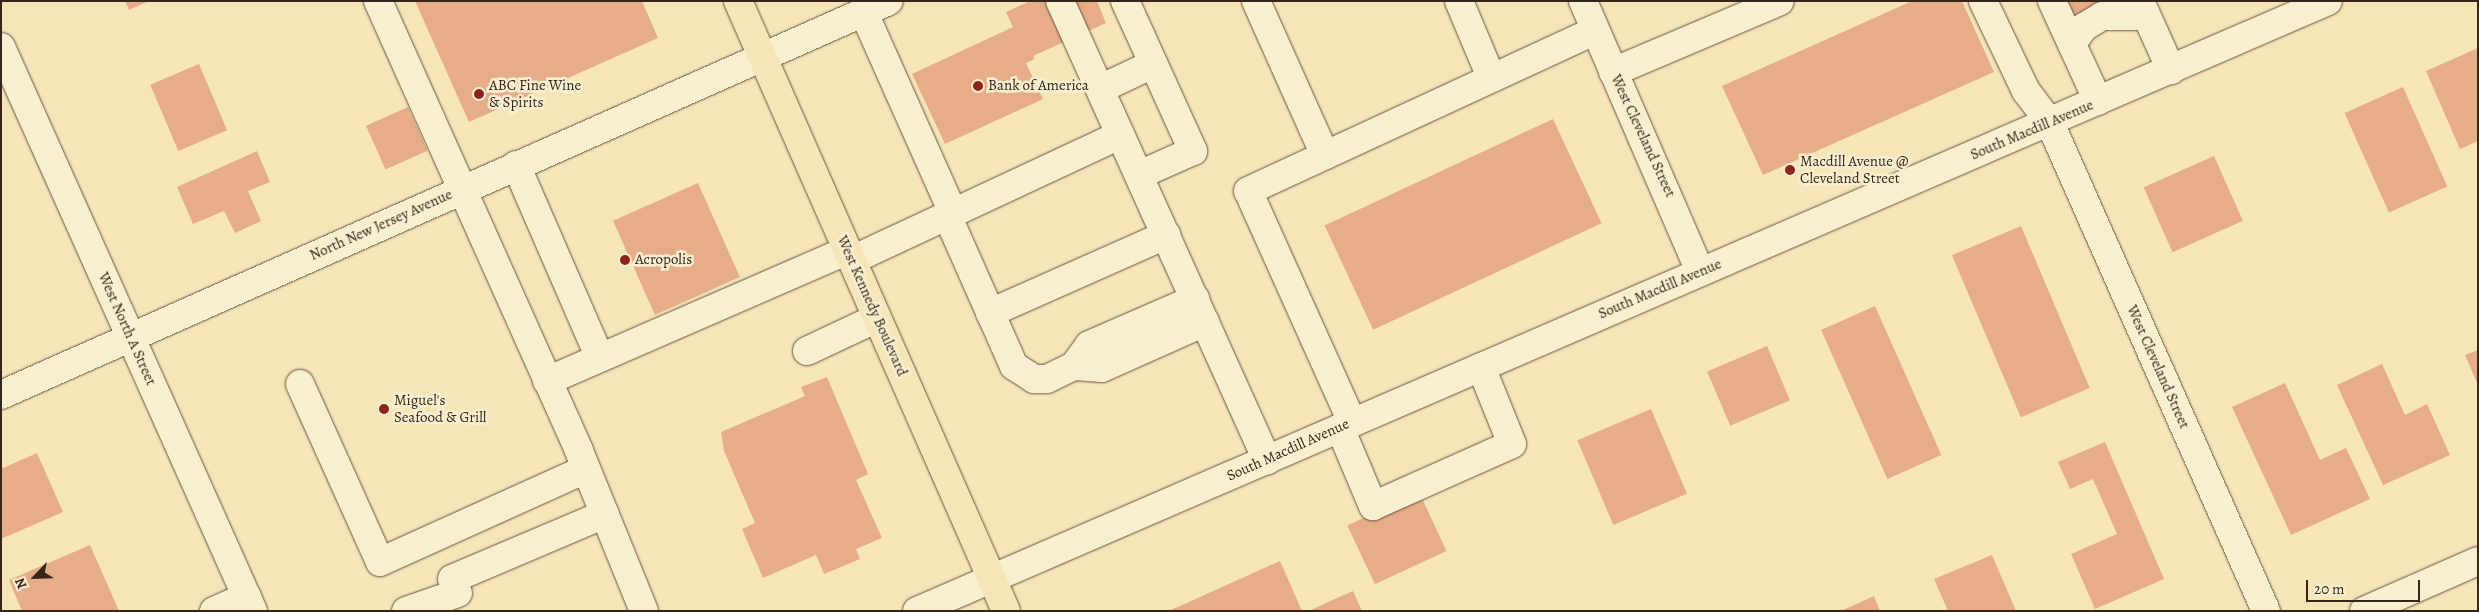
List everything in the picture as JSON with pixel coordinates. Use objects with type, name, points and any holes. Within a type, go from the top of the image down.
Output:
[{"type":"main road","name":"West Kennedy Boulevard","points":[[738,1],[1006,611]]},
{"type":"street","points":[[378,1],[586,469],[644,611]]},
{"type":"street","name":"North New Jersey Avenue","points":[[1,395],[461,189],[763,58],[889,1]]},
{"type":"street","points":[[1060,1],[1267,460]]},
{"type":"street","points":[[1125,1],[1193,151],[1139,176]]},
{"type":"street","points":[[1256,1],[1325,155]]},
{"type":"street","points":[[1459,1],[1491,77]]},
{"type":"street","name":"West Cleveland Street","points":[[1583,1],[1700,271]]},
{"type":"street","points":[[1614,72],[1780,1]]},
{"type":"street","name":"West Cleveland Street","points":[[1983,1],[2026,91],[2050,123],[2266,611]]},
{"type":"street","points":[[2052,1],[2098,101]]},
{"type":"street","name":"South Macdill Avenue","points":[[917,611],[1700,271],[2050,123],[2328,1]]},
{"type":"street","points":[[2072,44],[2084,27],[2102,16],[2143,8],[2170,70]]},
{"type":"street","points":[[864,12],[1014,366],[1022,373],[1047,379],[1074,366],[1102,368],[1200,311]]},
{"type":"street","points":[[1480,367],[1512,444],[1373,506],[1346,425],[1248,191],[1491,77],[1595,31]]},
{"type":"street","name":"West North A Street","points":[[1,47],[8,80],[130,338],[250,603]]},
{"type":"street","points":[[1100,89],[1153,64]]},
{"type":"street","points":[[547,381],[950,214],[1120,135]]},
{"type":"street","points":[[516,165],[600,358]]},
{"type":"street","points":[[990,313],[1166,235]]},
{"type":"street","points":[[807,351],[877,318]]},
{"type":"street","points":[[300,384],[380,562],[586,469]]},
{"type":"street","points":[[406,611],[605,514]]},
{"type":"street","points":[[2364,611],[2478,561]]},
{"type":"street","points":[[214,611],[250,603]]},
{"type":"building","points":[[125,1],[149,1],[129,10]]},
{"type":"building","name":"ABC Fine Wine & Spirits","points":[[415,1],[642,1],[658,38],[469,122]]},
{"type":"building","name":"Bank of America","points":[[1030,1],[1097,1],[1106,23],[1033,56],[1035,59],[1026,63],[1043,99],[945,144],[912,74],[1013,27],[1006,12]]},
{"type":"building","points":[[1912,1],[1962,1],[1994,72],[1763,175],[1722,86]]},
{"type":"building","points":[[2064,1],[2116,1],[2072,20]]},
{"type":"building","points":[[2478,48],[2478,141],[2460,149],[2426,71]]},
{"type":"building","points":[[199,64],[227,130],[178,151],[150,85]]},
{"type":"building","points":[[2403,87],[2447,187],[2389,213],[2345,113]]},
{"type":"building","points":[[408,107],[428,151],[386,170],[366,126]]},
{"type":"building","points":[[1553,119],[1602,223],[1373,330],[1325,225]]},
{"type":"building","points":[[257,151],[270,182],[248,191],[261,221],[235,233],[224,211],[193,224],[177,187]]},
{"type":"building","points":[[2214,156],[2243,221],[2173,252],[2144,187]]},
{"type":"building","points":[[698,183],[740,277],[655,315],[613,221]]},
{"type":"building","points":[[2021,226],[2090,388],[2021,417],[1952,255]]},
{"type":"building","points":[[1875,306],[1941,455],[1887,479],[1821,330]]},
{"type":"building","points":[[1767,346],[1790,400],[1730,426],[1707,371]]},
{"type":"building","points":[[2478,350],[2478,385],[2465,355]]},
{"type":"building","points":[[2382,364],[2405,415],[2427,404],[2450,455],[2383,485],[2337,385]]},
{"type":"building","points":[[827,377],[868,474],[856,480],[882,538],[856,549],[860,559],[824,574],[816,555],[763,578],[742,529],[755,523],[724,451],[721,432],[805,396],[801,387]]},
{"type":"building","points":[[2285,383],[2320,460],[2346,448],[2370,499],[2291,535],[2232,407]]},
{"type":"building","points":[[1651,409],[1687,494],[1613,525],[1577,440]]},
{"type":"building","points":[[2105,442],[2164,579],[2095,609],[2071,554],[2117,534],[2093,479],[2070,489],[2058,462]]},
{"type":"building","points":[[37,453],[63,512],[1,539],[1,469]]},
{"type":"building","points":[[1419,492],[1446,551],[1375,584],[1347,525]]},
{"type":"building","points":[[90,545],[119,611],[22,611],[9,580]]},
{"type":"building","points":[[1992,555],[2016,611],[1948,611],[1934,579]]},
{"type":"building","points":[[1280,561],[1302,611],[1168,611],[1180,606]]},
{"type":"building","points":[[1353,591],[1362,611],[1309,611],[1328,602]]},
{"type":"building","points":[[1874,596],[1880,611],[1841,611]]},
{"type":"place","name":"Bank of America","points":[[978,86]]},
{"type":"place","name":"ABC Fine Wine & Spirits","points":[[479,94]]},
{"type":"place","name":"Macdill Avenue @ Cleveland Street","points":[[1790,170]]},
{"type":"place","name":"Acropolis","points":[[625,260]]},
{"type":"place","name":"Miguel's Seafood & Grill","points":[[384,409]]}]
